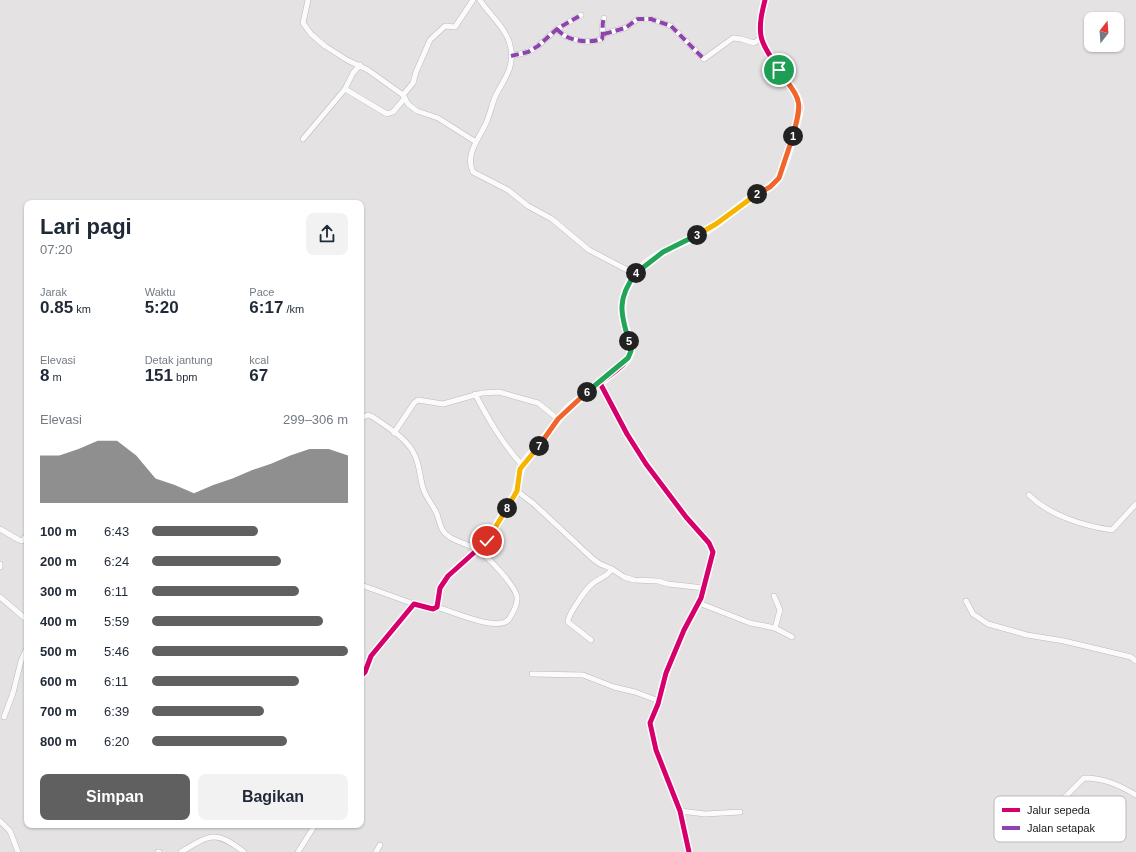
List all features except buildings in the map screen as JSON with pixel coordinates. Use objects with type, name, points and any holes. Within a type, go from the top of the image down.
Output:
[{"type":"street","points":[[308,0],[303,18],[305,27],[325,46],[347,60],[360,65],[404,97],[408,104],[417,111],[438,118],[476,142]]},
{"type":"street","points":[[345,89],[388,114],[393,112],[413,83],[416,72],[430,40],[446,26],[455,27],[473,0]]},
{"type":"street","points":[[480,0],[501,25],[510,46],[511,56],[508,76],[495,97],[487,122],[476,142],[470,159],[473,172],[508,190],[528,206],[552,219],[589,250],[635,274]]},
{"type":"street","points":[[437,607],[440,588],[448,576],[487,541],[517,491],[519,472],[522,465],[538,447],[558,419],[585,394],[624,364],[630,355],[630,345],[622,317],[621,303],[625,289],[635,274],[643,266],[663,252],[716,224],[754,196],[770,187],[779,178],[792,139],[800,103],[774,64],[761,38],[761,22],[765,0]]},
{"type":"street","points":[[511,56],[528,52],[538,46],[557,29],[581,15]]},
{"type":"street","points":[[557,29],[560,34],[578,40],[596,41],[602,39],[604,34],[602,24],[604,18]]},
{"type":"street","points":[[604,34],[625,28],[638,19],[651,19],[671,26],[704,59],[733,38],[741,38],[754,43],[761,38]]},
{"type":"street","points":[[303,139],[345,89],[353,73],[360,65]]},
{"type":"street","points":[[600,383],[627,434],[646,464],[686,517],[711,546],[713,552],[699,603],[684,630],[666,673],[659,701],[650,723],[651,733],[659,759],[680,811],[689,852]]},
{"type":"street","points":[[394,433],[414,403],[418,400],[443,404],[475,394],[498,392],[538,403],[558,419]]},
{"type":"street","points":[[475,394],[495,432],[507,449],[522,465]]},
{"type":"street","points":[[364,417],[368,415],[373,416],[411,448],[417,458],[423,490],[436,512],[442,529],[448,535],[478,550],[514,590],[517,597],[517,605],[507,622],[499,625],[489,624],[437,607],[433,609],[414,604],[364,586]]},
{"type":"street","points":[[517,491],[534,504],[593,559],[624,577],[634,580],[658,581],[704,588]]},
{"type":"street","points":[[1029,495],[1045,509],[1084,523],[1112,530],[1136,504]]},
{"type":"street","points":[[0,529],[19,540],[22,541],[24,538]]},
{"type":"street","points":[[591,640],[568,622],[568,617],[590,585],[607,575],[612,569]]},
{"type":"street","points":[[774,596],[780,610],[775,628]]},
{"type":"street","points":[[0,597],[24,617]]},
{"type":"street","points":[[966,601],[973,614],[988,624],[1027,635],[1064,641],[1131,657],[1136,661]]},
{"type":"street","points":[[699,603],[750,623],[775,628],[792,637]]},
{"type":"street","points":[[364,673],[370,656],[414,604]]},
{"type":"street","points":[[4,717],[24,655]]},
{"type":"street","points":[[532,674],[583,674],[614,687],[636,692],[659,701]]},
{"type":"street","points":[[1066,796],[1084,778],[1107,781],[1120,785],[1136,795]]},
{"type":"street","points":[[680,811],[705,814],[740,812]]},
{"type":"street","points":[[0,820],[10,831],[18,852]]},
{"type":"street","points":[[298,852],[313,828]]},
{"type":"street","points":[[181,852],[207,838],[222,837],[244,852]]},
{"type":"street","points":[[376,852],[380,845]]},
{"type":"marked path","points":[[511,56],[528,52],[538,46],[557,29],[581,15]]},
{"type":"marked path","points":[[557,29],[572,39],[584,41],[602,39],[604,18]]},
{"type":"marked path","points":[[604,34],[625,28],[638,19],[651,19],[671,26],[704,59]]},
{"type":"cycle path","points":[[689,852],[680,811],[656,750],[650,723],[658,704],[666,673],[684,630],[701,598],[713,552],[709,543],[686,517],[646,464],[627,434],[600,383],[620,368],[629,357],[631,350],[624,324],[623,301],[627,288],[641,267],[656,256],[713,227],[753,196],[773,185],[781,173],[800,110],[796,94],[769,54],[761,36],[761,22],[765,0]]},
{"type":"cycle path","points":[[364,673],[371,656],[414,604],[433,609],[437,607],[440,588],[448,576],[487,541],[515,494],[522,465],[567,409],[600,383]]},
{"type":"route","points":[[487,541],[515,494],[518,487],[519,472],[522,465],[567,409],[624,364],[630,355],[630,345],[622,317],[621,303],[625,289],[635,274],[643,266],[663,252],[708,230],[754,196],[770,187],[779,178],[792,139],[800,103],[779,70]]}]
